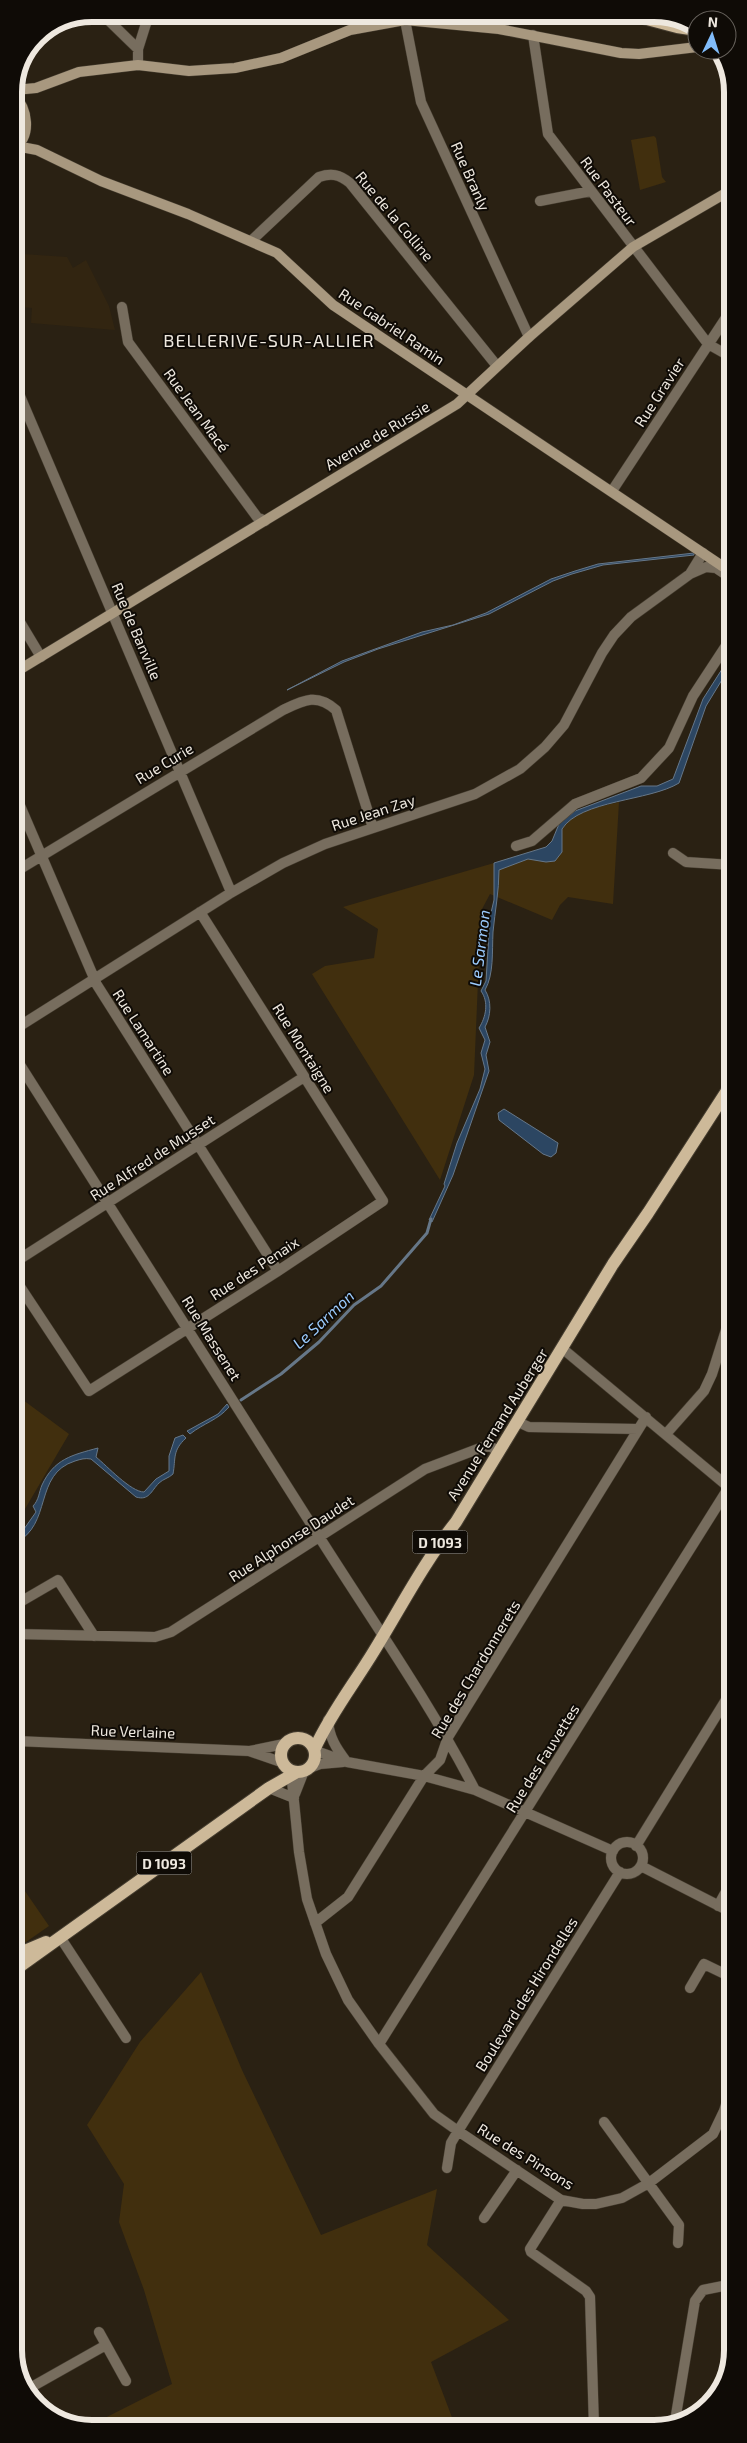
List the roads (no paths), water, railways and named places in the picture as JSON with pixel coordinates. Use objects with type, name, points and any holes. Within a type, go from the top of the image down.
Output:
[{"type":"main road","points":[[664,24],[680,28]]},
{"type":"main road","points":[[676,27],[687,33]]},
{"type":"main road","name":"Avenue Fernand Auberger","points":[[315,1750],[328,1719],[384,1635],[437,1546],[456,1522],[613,1264],[724,1095]]},
{"type":"main road","name":"Avenue Fernand Auberger","points":[[692,1144],[724,1105]]},
{"type":"main road","name":"Avenue Fernand Auberger","points":[[303,1739],[312,1734],[328,1719]]},
{"type":"main road","points":[[303,1739],[315,1750],[315,1761],[296,1770],[280,1756],[284,1744],[290,1740],[303,1739]]},
{"type":"main road","name":"D 1093","points":[[22,1965],[296,1770]]},
{"type":"main road","name":"D 1093","points":[[22,1954],[60,1937]]},
{"type":"street","points":[[110,22],[138,49]]},
{"type":"street","points":[[138,65],[138,49],[146,22]]},
{"type":"street","points":[[23,89],[36,88],[79,72],[138,65],[189,71],[235,68],[281,58],[350,30],[392,23]]},
{"type":"street","name":"Rue Branly","points":[[406,23],[421,102],[529,337]]},
{"type":"street","points":[[445,23],[533,35],[621,53],[639,54],[687,48]]},
{"type":"street","name":"Rue Pasteur","points":[[533,35],[548,134],[708,344]]},
{"type":"street","points":[[22,110],[27,124],[22,139]]},
{"type":"street","name":"Rue Gabriel Ramin","points":[[22,148],[37,150],[101,181],[144,196],[252,241],[284,259],[333,306],[724,567]]},
{"type":"street","name":"Rue de la Colline","points":[[252,241],[319,177],[329,173],[342,177],[350,182],[497,366]]},
{"type":"street","points":[[540,202],[590,191]]},
{"type":"street","name":"Avenue de Russie","points":[[22,668],[457,404],[529,337],[633,247],[724,194]]},
{"type":"street","name":"Rue Jean Macé","points":[[122,307],[128,342],[257,517],[265,521]]},
{"type":"street","name":"Rue Gravier","points":[[612,491],[724,320]]},
{"type":"street","points":[[708,344],[724,353]]},
{"type":"street","name":"Rue de Banville","points":[[22,401],[181,770],[231,892]]},
{"type":"street","name":"Rue Jean Zay","points":[[690,574],[703,553]]},
{"type":"street","name":"Rue Jean Zay","points":[[22,1024],[231,892],[283,863],[325,844],[475,794],[520,769],[545,747],[564,725],[602,652],[614,635],[631,617],[690,574],[706,568],[712,568],[724,574]]},
{"type":"street","points":[[22,625],[41,657]]},
{"type":"street","points":[[516,846],[532,841],[575,804],[641,778],[669,748],[693,696],[724,649]]},
{"type":"street","name":"Rue Curie","points":[[22,868],[181,770],[300,702],[313,699],[327,702],[333,707],[346,738],[373,828]]},
{"type":"street","name":"Rue Lamartine","points":[[22,812],[93,978],[278,1271]]},
{"type":"street","points":[[673,853],[686,862],[724,864]]},
{"type":"street","name":"Rue Montaigne","points":[[200,912],[383,1201]]},
{"type":"street","name":"Rue Massenet","points":[[22,1068],[448,1737],[475,1790]]},
{"type":"street","name":"Rue Alfred de Musset","points":[[22,1258],[304,1077]]},
{"type":"street","name":"Rue des Penaix","points":[[22,1290],[89,1391],[278,1271],[383,1201]]},
{"type":"street","points":[[666,1434],[704,1391],[712,1374],[724,1336]]},
{"type":"street","points":[[563,1349],[724,1484]]},
{"type":"street","name":"Rue des Chardonnerets","points":[[315,1923],[348,1897],[424,1776],[440,1760],[448,1737],[646,1417]]},
{"type":"street","points":[[518,1422],[528,1427],[638,1429]]},
{"type":"street","name":"Rue Alphonse Daudet","points":[[22,1634],[155,1637],[171,1632],[425,1470],[483,1446],[489,1446],[499,1451]]},
{"type":"street","name":"Rue des Fauvettes","points":[[380,2044],[724,1498]]},
{"type":"street","points":[[22,1601],[58,1580],[94,1636]]},
{"type":"street","points":[[636,1846],[724,1703]]},
{"type":"street","points":[[328,1719],[329,1731],[335,1747],[347,1762]]},
{"type":"street","name":"Rue Verlaine","points":[[22,1741],[249,1751],[284,1744]]},
{"type":"street","points":[[315,1750],[347,1762],[424,1776],[475,1790],[613,1851]]},
{"type":"street","name":"Rue Verlaine","points":[[249,1751],[296,1770]]},
{"type":"street","points":[[269,1788],[294,1798],[296,1770],[320,1764],[347,1762]]},
{"type":"street","name":"Rue des Pinsons","points":[[294,1798],[299,1852],[308,1899],[326,1954],[348,2000],[434,2114],[561,2200],[583,2204],[596,2204],[622,2198],[649,2183],[713,2134],[724,2119]]},
{"type":"street","points":[[626,1843],[636,1846],[642,1853],[641,1866],[634,1873],[620,1872],[612,1861],[613,1851],[626,1843]]},
{"type":"street","points":[[641,1866],[724,1909]]},
{"type":"street","name":"Boulevard des Hirondelles","points":[[447,2168],[451,2143],[458,2131],[620,1872]]},
{"type":"street","points":[[718,1906],[724,1895]]},
{"type":"street","points":[[60,1937],[126,2038]]},
{"type":"street","points":[[690,1988],[704,1964],[724,1974]]},
{"type":"street","points":[[604,2122],[679,2225],[678,2242]]},
{"type":"street","points":[[484,2218],[516,2170]]},
{"type":"street","points":[[561,2200],[530,2249],[531,2252],[586,2291],[590,2297],[594,2420]]},
{"type":"street","points":[[676,2417],[695,2302],[702,2290],[724,2286]]},
{"type":"street","points":[[99,2332],[126,2381]]},
{"type":"street","points":[[33,2386],[106,2345]]},
{"type":"water","points":[[694,553],[694,555],[603,565],[572,574],[553,581],[489,614],[378,649],[344,662],[287,690],[342,661],[422,632],[453,625],[486,613],[551,579],[598,564]]},
{"type":"water","points":[[724,666],[724,676],[706,706],[679,783],[651,794],[599,806],[571,819],[562,829],[562,852],[555,861],[546,862],[528,859],[499,870],[491,970],[485,990],[490,1004],[489,1018],[485,1027],[490,1042],[486,1055],[489,1071],[453,1175],[432,1222],[429,1220],[445,1186],[444,1184],[457,1143],[480,1089],[485,1069],[481,1053],[485,1040],[479,1028],[486,1010],[485,1000],[481,991],[486,981],[490,917],[494,900],[494,863],[546,847],[552,841],[559,824],[575,811],[641,786],[657,786],[673,779],[703,699]]},
{"type":"water","points":[[504,1109],[558,1143],[556,1153],[551,1157],[543,1154],[499,1120],[498,1113]]},
{"type":"water","points":[[227,1404],[229,1407],[216,1418],[190,1434],[187,1431],[218,1414]]},
{"type":"water","points":[[183,1435],[186,1438],[178,1447],[173,1474],[144,1498],[136,1497],[91,1459],[75,1461],[62,1468],[53,1477],[40,1513],[27,1535],[22,1538],[22,1531],[36,1512],[33,1506],[37,1501],[42,1485],[52,1469],[65,1459],[98,1448],[96,1457],[126,1483],[144,1492],[156,1479],[169,1471],[169,1456],[175,1438]]},
{"type":"waterway","name":"Le Sarmon","points":[[241,1400],[281,1374],[319,1342],[354,1305],[381,1286],[427,1233],[431,1219]]},
{"type":"district","name":"BELLERIVE-SUR-ALLIER","points":[[269,340]]}]
